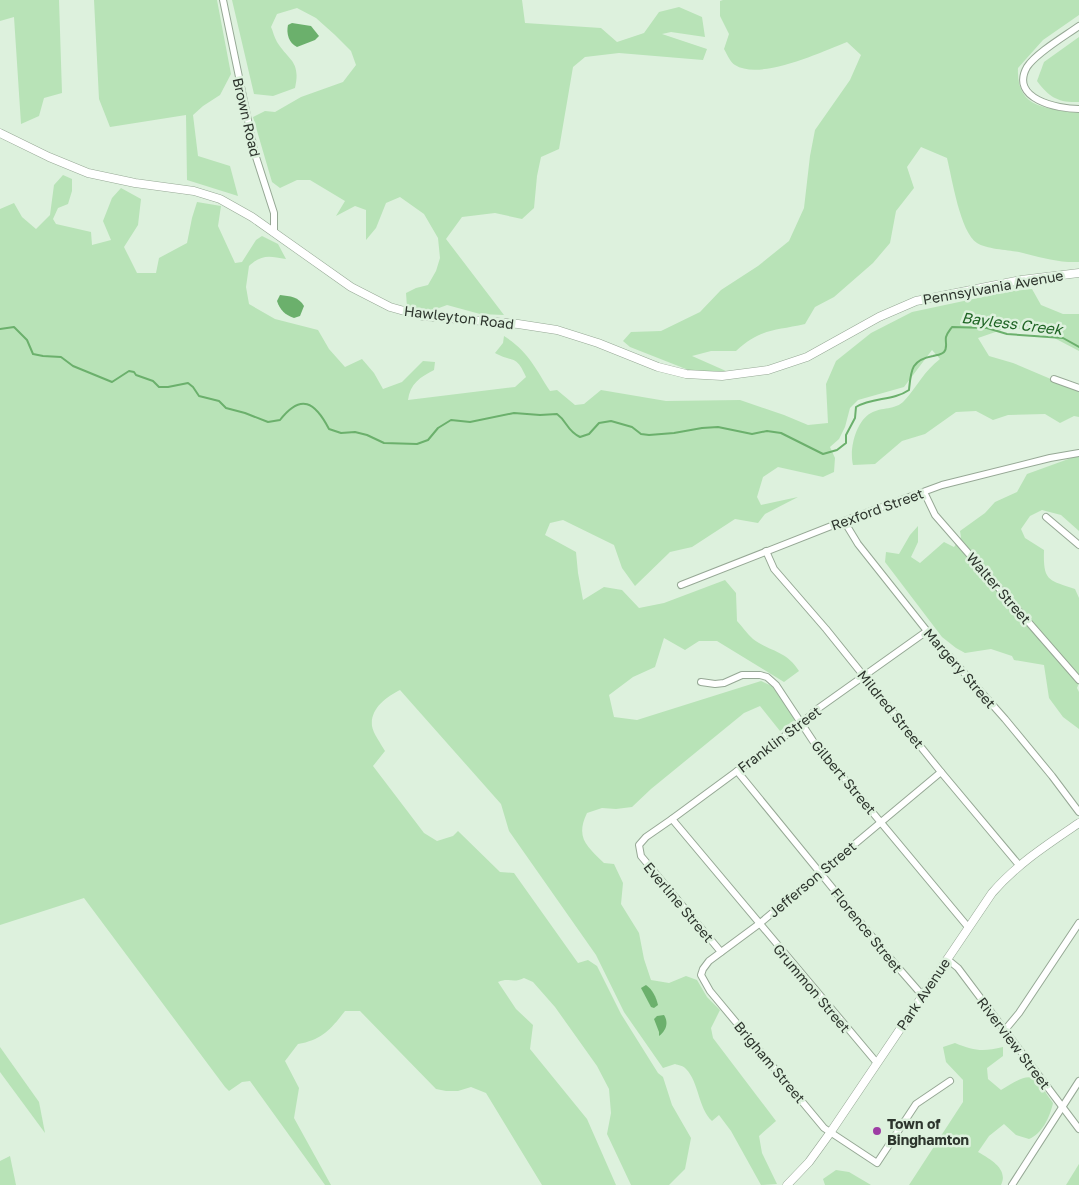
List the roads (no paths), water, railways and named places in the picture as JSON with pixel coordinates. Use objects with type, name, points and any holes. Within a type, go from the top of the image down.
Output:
[{"type":"street","name":"Brown Road","points":[[223,0],[255,154],[274,214],[274,232]]},
{"type":"street","points":[[1079,26],[1031,62],[1024,74],[1024,84],[1030,94],[1038,101],[1056,107],[1079,109]]},
{"type":"street","name":"Hawleyton Road","points":[[0,133],[88,173],[135,183],[180,188],[211,195],[243,211],[351,287],[390,307],[422,316],[557,330],[598,343],[658,367],[686,374],[722,376],[768,370],[808,357],[855,331]]},
{"type":"street","name":"Pennsylvania Avenue","points":[[855,331],[902,306],[916,301],[1021,280],[1079,273]]},
{"type":"street","points":[[1054,378],[1079,388]]},
{"type":"street","name":"Rexford Street","points":[[682,585],[844,521],[950,483],[1050,458],[1079,453]]},
{"type":"street","name":"Walter Street","points":[[924,492],[935,516],[1079,680]]},
{"type":"street","points":[[1046,517],[1079,545]]},
{"type":"street","name":"Margery Street","points":[[844,521],[858,544],[927,631],[1005,719],[1079,812]]},
{"type":"street","name":"Mildred Street","points":[[766,552],[774,569],[1019,865]]},
{"type":"street","name":"Franklin Street","points":[[640,851],[639,846],[646,837],[672,820],[801,724],[816,710],[927,631]]},
{"type":"street","name":"Gilbert Street","points":[[701,682],[715,684],[742,676],[760,675],[767,677],[776,686],[813,741],[968,927]]},
{"type":"street","name":"Florence Street","points":[[737,771],[922,995]]},
{"type":"street","name":"Jefferson Street","points":[[710,991],[704,982],[701,972],[709,961],[759,924],[941,772]]},
{"type":"street","name":"Grummon Street","points":[[672,820],[877,1063]]},
{"type":"street","name":"Park Avenue","points":[[787,1185],[809,1162],[830,1133],[992,892],[1019,865],[1079,823]]},
{"type":"street","name":"Everline Street","points":[[640,851],[658,877],[721,952]]},
{"type":"street","points":[[1004,1031],[1019,1013],[1079,924]]},
{"type":"street","name":"Riverview Street","points":[[947,958],[958,968],[1079,1129]]},
{"type":"street","name":"Brigham Street","points":[[710,991],[824,1128],[877,1163],[916,1104],[950,1081]]},
{"type":"street","points":[[1012,1185],[1079,1081]]},
{"type":"waterway","name":"Bayless Creek","points":[[0,329],[14,327],[27,340],[33,354],[61,357],[73,366],[112,382],[129,371],[153,381],[159,387],[188,383],[199,396],[219,401],[226,408],[268,422],[280,420],[295,406],[307,404],[318,412],[329,429],[341,433],[355,432],[367,435],[384,443],[417,444],[428,440],[438,428],[451,420],[470,422],[514,413],[557,414],[572,432],[580,437],[589,434],[599,423],[611,421],[632,427],[641,434],[649,435],[718,427],[752,434],[767,431],[781,433],[823,454],[837,450],[846,443],[846,435],[855,418],[856,407],[896,396],[909,390],[913,367],[920,360],[944,352],[946,349],[946,336],[952,327],[987,328],[1007,334],[1063,338],[1079,347]]},
{"type":"place","name":"Town of Binghamton","points":[[877,1131]]}]
